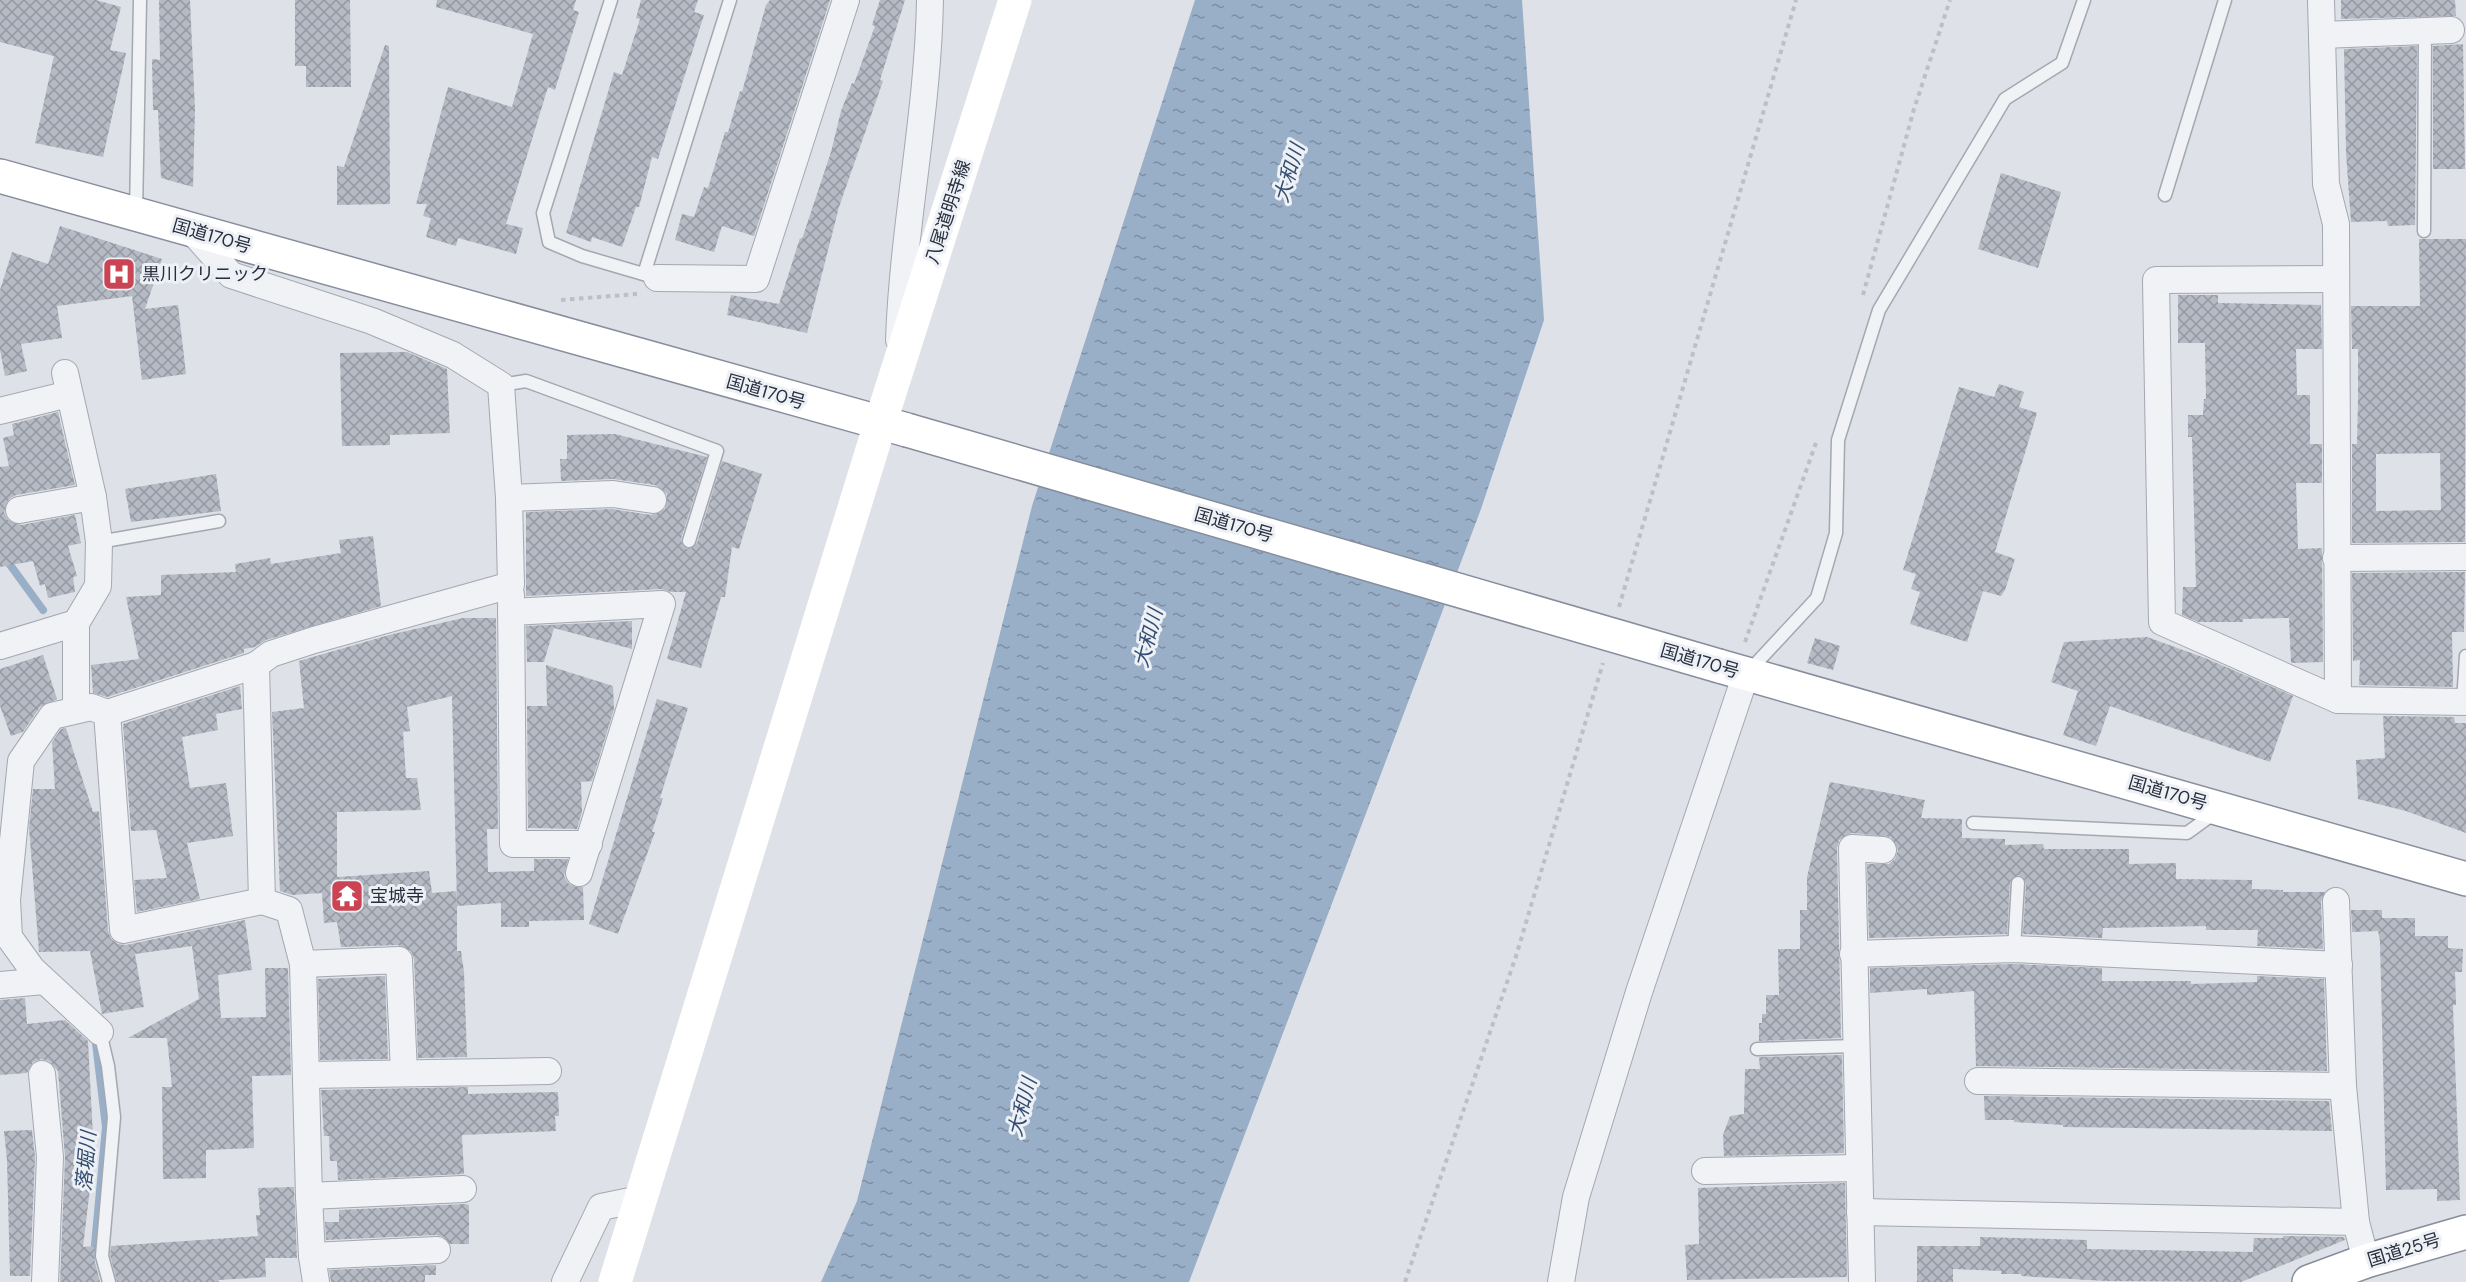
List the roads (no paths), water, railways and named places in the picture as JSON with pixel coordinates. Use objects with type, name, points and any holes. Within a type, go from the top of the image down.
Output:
[{"type":"main road","name":"八尾道明寺線","points":[[615,1282],[640,1199],[894,427],[898,366],[1015,0]]},
{"type":"main road","name":"国道170号","points":[[0,176],[894,427],[1732,670],[2466,879]]},
{"type":"main road","name":"国道25号","points":[[2309,1282],[2366,1261],[2466,1232]]},
{"type":"street","points":[[650,276],[756,279],[846,0]]},
{"type":"street","points":[[898,366],[901,284],[916,178],[930,0]]},
{"type":"street","points":[[2321,0],[2326,184],[2336,224],[2338,700]]},
{"type":"street","points":[[2322,35],[2451,30]]},
{"type":"street","points":[[191,230],[231,275],[372,321],[453,355],[501,385],[509,498],[513,844],[589,844]]},
{"type":"street","points":[[2336,279],[2156,280],[2162,622],[2338,700],[2464,702]]},
{"type":"street","points":[[0,411],[67,384],[93,497],[99,542],[98,586],[76,623],[76,709]]},
{"type":"street","points":[[509,498],[613,494],[652,500]]},
{"type":"street","points":[[20,510],[93,497]]},
{"type":"street","points":[[2336,558],[2466,557]]},
{"type":"street","points":[[100,1032],[32,969],[9,937],[7,900],[10,765],[52,716],[91,707],[107,713],[256,665],[272,654],[314,640],[511,585]]},
{"type":"street","points":[[511,612],[662,604],[579,873]]},
{"type":"street","points":[[0,646],[76,623]]},
{"type":"street","points":[[256,665],[262,901]]},
{"type":"street","points":[[1561,1282],[1568,1233],[1580,1186],[1640,992],[1732,670]]},
{"type":"street","points":[[107,713],[123,930],[262,901],[289,910],[303,964],[309,1196],[312,1256],[316,1282]]},
{"type":"street","points":[[1862,1282],[1852,849],[1883,850]]},
{"type":"street","points":[[2336,901],[2343,1086],[2356,1221],[2366,1261]]},
{"type":"street","points":[[1853,954],[2014,949],[2339,965]]},
{"type":"street","points":[[303,964],[399,960],[404,1073]]},
{"type":"street","points":[[0,985],[45,981]]},
{"type":"street","points":[[306,1075],[548,1071]]},
{"type":"street","points":[[42,1074],[50,1157],[45,1282]]},
{"type":"street","points":[[1978,1081],[2343,1086]]},
{"type":"street","points":[[1705,1171],[1858,1168]]},
{"type":"street","points":[[309,1196],[463,1189]]},
{"type":"street","points":[[565,1282],[601,1207],[640,1199]]},
{"type":"street","points":[[1860,1212],[2356,1221]]},
{"type":"street","points":[[312,1256],[437,1250]]},
{"type":"lane","points":[[136,214],[138,0]]},
{"type":"lane","points":[[611,0],[543,213],[549,242],[582,256],[650,276],[730,0]]},
{"type":"lane","points":[[1732,670],[1817,598],[1836,532],[1838,440],[1879,310],[2005,99],[2062,63],[2084,0]]},
{"type":"lane","points":[[2165,195],[2225,0]]},
{"type":"lane","points":[[2424,231],[2425,31]]},
{"type":"lane","points":[[501,385],[526,381],[717,451],[689,541]]},
{"type":"lane","points":[[99,542],[219,521]]},
{"type":"lane","points":[[2464,702],[2466,656]]},
{"type":"lane","points":[[1973,823],[2187,833],[2222,808]]},
{"type":"lane","points":[[2014,949],[2018,883]]},
{"type":"lane","points":[[100,1032],[108,1066],[114,1117],[102,1256],[109,1282]]},
{"type":"lane","points":[[1756,1049],[1856,1046]]},
{"type":"water","name":"大和川","points":[[1195,0],[1522,0],[1544,320],[1481,509],[1189,1282],[821,1282],[857,1201],[1032,506]]},
{"type":"waterway","name":"落堀川","points":[[0,551],[43,610]]},
{"type":"waterway","name":"落堀川","points":[[94,1255],[106,1127],[96,1043]]},
{"type":"place","name":"黒川クリニック","points":[[119,274]]},
{"type":"place","name":"宝城寺","points":[[347,896]]}]
